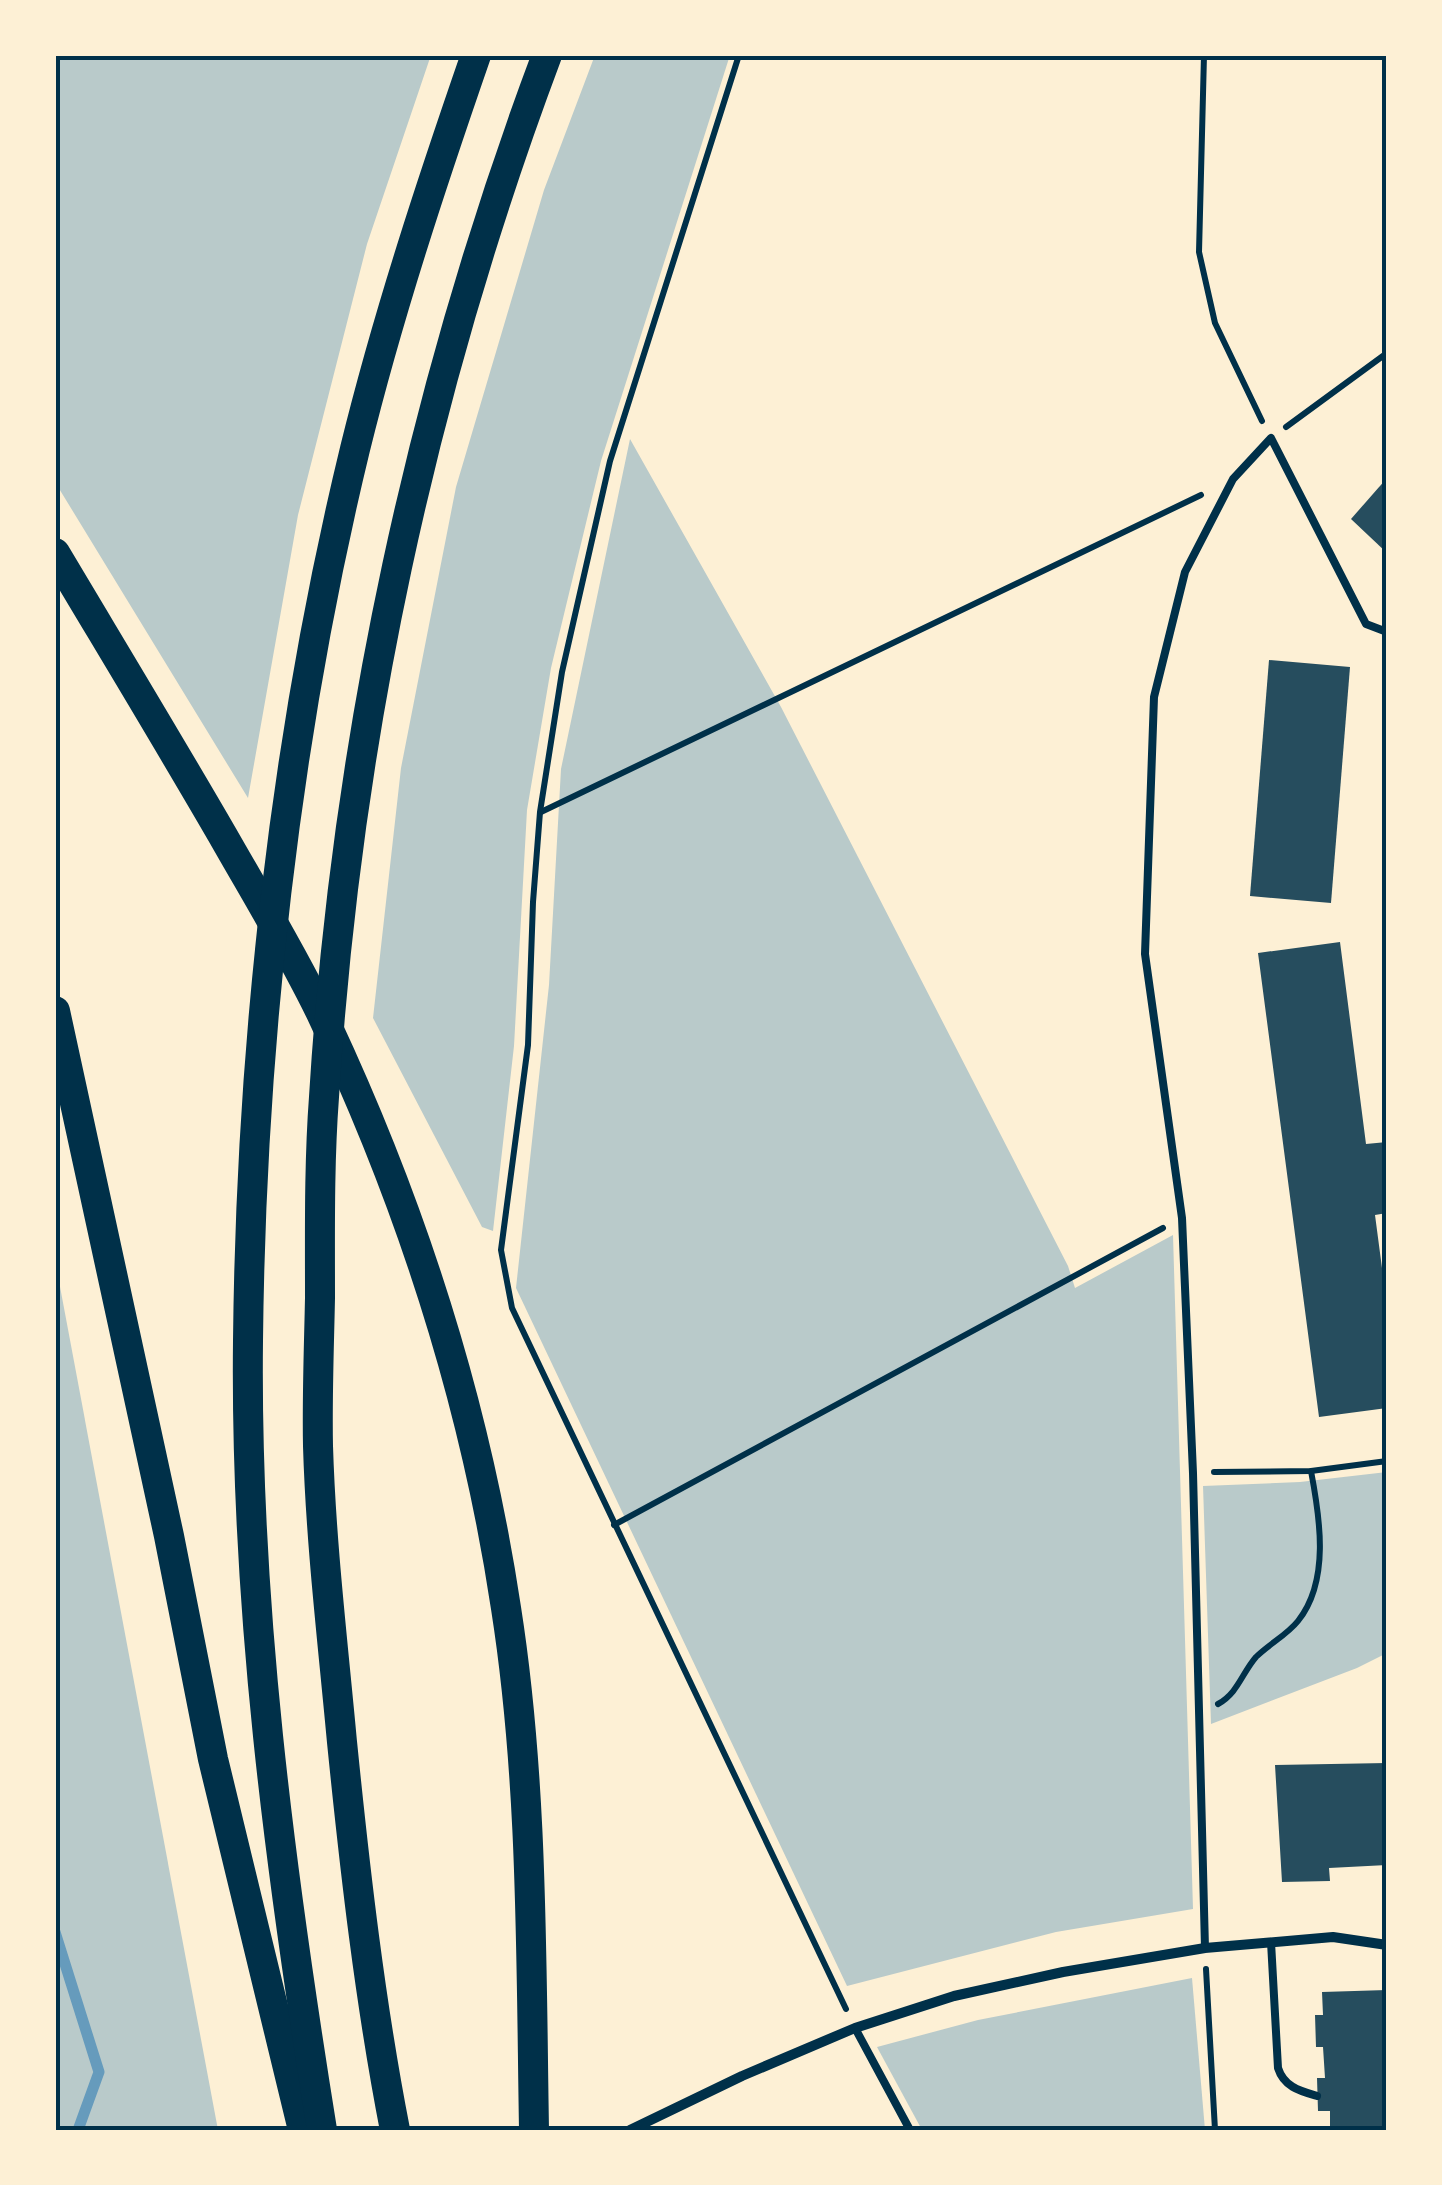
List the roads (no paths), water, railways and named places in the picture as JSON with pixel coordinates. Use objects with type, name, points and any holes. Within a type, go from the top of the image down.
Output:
[{"type":"highway","points":[[322,2130],[289,1920],[256,1606],[248,1341],[261,1066],[288,816],[308,674],[330,564],[355,449],[421,210],[476,55]]},
{"type":"highway","points":[[395,2130],[355,1866],[332,1644],[318,1447],[323,1101],[335,950],[394,576],[472,275],[547,55]]},
{"type":"highway","points":[[55,553],[156,721],[319,1010],[364,1110],[425,1267],[474,1444],[506,1608],[520,1723],[529,1853],[534,2130]]},
{"type":"highway","points":[[55,1011],[169,1536],[212,1759],[303,2130]]},
{"type":"street","points":[[630,2130],[855,2028],[972,1992],[1205,1948],[1333,1937],[1387,1945]]},
{"type":"lane","points":[[1205,1948],[1182,1218],[1145,954],[1154,696],[1185,572],[1234,479],[1270,438],[1366,624],[1387,632]]},
{"type":"lane","points":[[1271,1942],[1281,2078],[1298,2090],[1317,2096]]},
{"type":"lane","points":[[855,2028],[910,2130]]},
{"type":"waterway","points":[[55,1932],[99,2072],[78,2130]]}]
